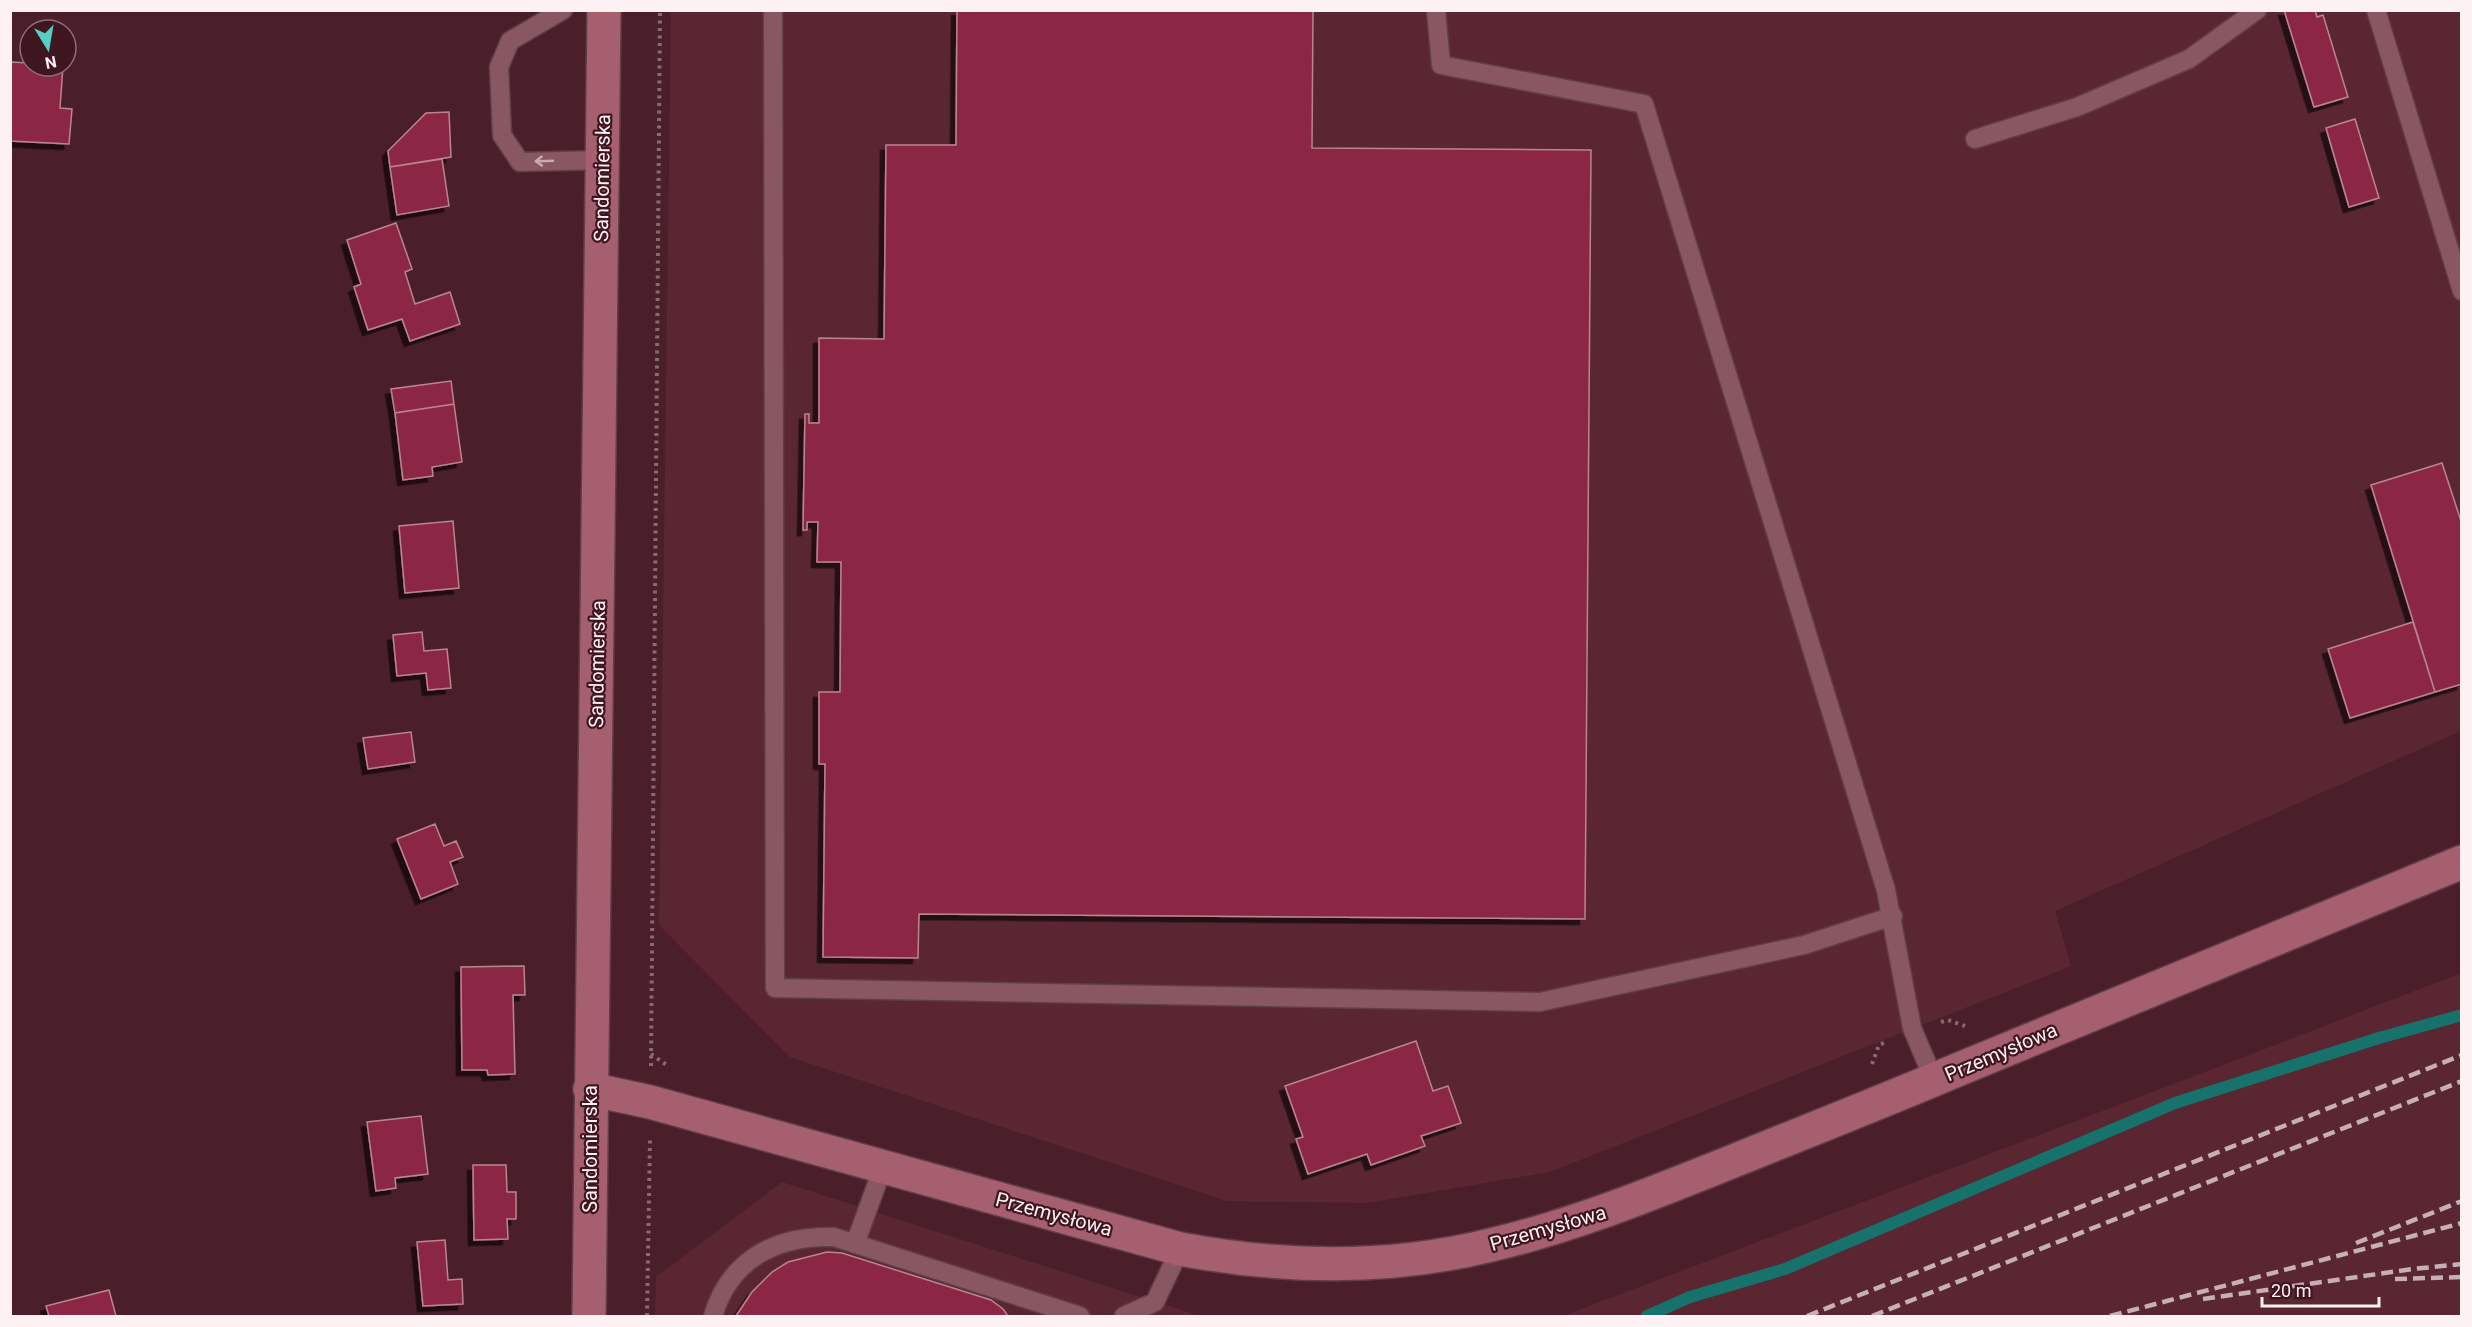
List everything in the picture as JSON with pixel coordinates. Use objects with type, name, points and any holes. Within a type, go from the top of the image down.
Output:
[{"type":"street","name":"Sandomierska","points":[[589,1317],[604,10]]},
{"type":"street","name":"Przemysłowa","points":[[590,1089],[650,1102],[1180,1249],[1233,1259],[1293,1263],[1359,1263],[1421,1257],[1490,1245],[1615,1209],[2462,862]]},
{"type":"lane","points":[[562,10],[510,41],[499,67],[502,135],[520,162],[603,160]]},
{"type":"lane","points":[[773,10],[775,988],[1540,1002],[1804,945],[1893,916]]},
{"type":"lane","points":[[1436,10],[1441,65],[1644,104],[1887,890],[1913,1032],[1934,1080]]},
{"type":"lane","points":[[1975,139],[2077,107],[2189,58],[2257,10]]},
{"type":"lane","points":[[2376,10],[2462,291]]},
{"type":"lane","points":[[855,1244],[883,1167]]},
{"type":"lane","points":[[713,1317],[718,1301],[744,1265],[782,1241],[808,1236],[834,1237],[1080,1317]]},
{"type":"lane","points":[[1124,1317],[1144,1312],[1155,1302],[1180,1249]]},
{"type":"path","points":[[660,10],[651,1054],[664,1065],[675,1068]]},
{"type":"path","points":[[1870,1067],[1879,1045],[1947,1020],[1970,1028]]},
{"type":"path","points":[[647,1317],[649,1163]]},
{"type":"shaded area","points":[[671,11],[2461,11],[2461,731],[2055,911],[2071,966],[1550,1172],[1367,1203],[1227,1201],[790,1057],[659,925]]},
{"type":"shaded area","points":[[2461,973],[2461,1315],[1563,1316],[2252,1054]]},
{"type":"shaded area","points":[[782,1182],[1200,1316],[655,1316],[656,1277]]},
{"type":"building","points":[[957,10],[1313,10],[1312,148],[1591,150],[1585,919],[919,914],[918,958],[823,957],[825,764],[819,764],[819,692],[840,692],[841,562],[817,562],[818,522],[807,522],[807,530],[803,530],[805,414],[809,414],[809,423],[819,423],[819,338],[884,339],[886,145],[956,145]]},
{"type":"building","points":[[2284,10],[2315,10],[2317,17],[2323,15],[2348,97],[2314,107]]},
{"type":"building","points":[[11,62],[18,62],[18,78],[62,78],[60,108],[72,109],[69,144],[10,141]]},
{"type":"building","points":[[449,112],[451,157],[390,167],[388,151],[426,113]]},
{"type":"building","points":[[2355,119],[2379,198],[2349,207],[2326,128]]},
{"type":"building","points":[[442,159],[449,206],[397,215],[390,167]]},
{"type":"building","points":[[396,223],[412,269],[405,272],[415,304],[450,292],[460,324],[410,341],[402,319],[368,330],[354,287],[361,284],[347,240]]},
{"type":"building","points":[[451,381],[454,404],[395,413],[391,389]]},
{"type":"building","points":[[454,404],[462,462],[432,467],[433,476],[403,480],[395,413]]},
{"type":"building","points":[[2442,463],[2462,524],[2462,684],[2435,692],[2371,485]]},
{"type":"building","points":[[453,521],[459,588],[405,593],[399,526]]},
{"type":"building","points":[[2413,622],[2435,692],[2350,718],[2328,649]]},
{"type":"building","points":[[422,632],[424,651],[447,649],[451,688],[428,690],[426,673],[397,676],[393,635]]},
{"type":"building","points":[[411,732],[415,762],[368,769],[363,738]]},
{"type":"building","points":[[435,824],[444,846],[456,841],[463,857],[450,862],[458,884],[421,899],[397,839]]},
{"type":"building","points":[[524,966],[525,995],[513,995],[515,1074],[488,1075],[487,1070],[462,1070],[461,967]]},
{"type":"building","points":[[1416,1041],[1433,1091],[1448,1086],[1461,1123],[1421,1136],[1425,1146],[1371,1165],[1367,1154],[1308,1174],[1296,1139],[1303,1137],[1285,1086]]},
{"type":"building","points":[[421,1116],[428,1174],[395,1178],[396,1188],[376,1191],[367,1122]]},
{"type":"building","points":[[473,1165],[506,1165],[507,1192],[516,1192],[516,1219],[507,1219],[508,1239],[474,1240]]},
{"type":"building","points":[[445,1240],[448,1280],[462,1279],[463,1304],[423,1306],[417,1242]]},
{"type":"building","points":[[827,1252],[842,1253],[991,1300],[1008,1316],[736,1316],[752,1292],[772,1272],[788,1262]]},
{"type":"building","points":[[109,1290],[116,1316],[49,1316],[46,1306]]},
{"type":"waterway","points":[[1647,1316],[1690,1297],[1785,1269],[2175,1103],[2379,1038],[2462,1015]]},
{"type":"railway","points":[[1807,1316],[2462,1055]]},
{"type":"railway","points":[[1872,1316],[2462,1081]]},
{"type":"railway","points":[[2356,1243],[2462,1201]]},
{"type":"railway","points":[[2110,1316],[2462,1223]]},
{"type":"railway","points":[[2203,1299],[2462,1264]]},
{"type":"railway","points":[[2395,1279],[2462,1277]]}]
